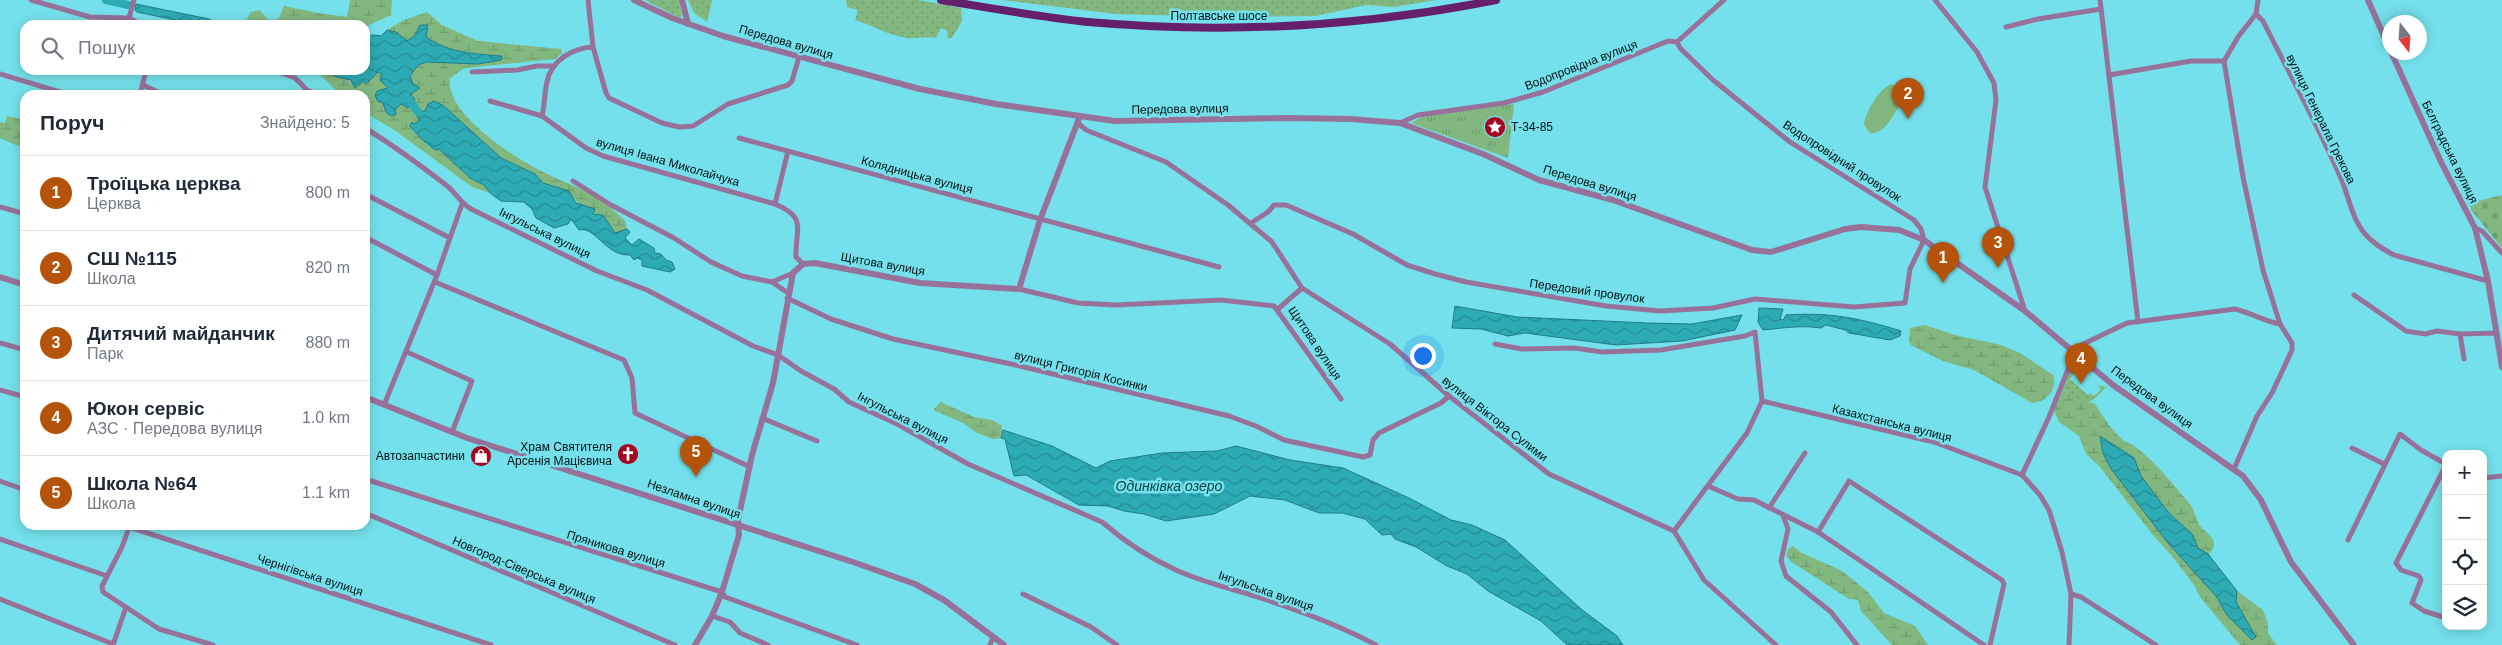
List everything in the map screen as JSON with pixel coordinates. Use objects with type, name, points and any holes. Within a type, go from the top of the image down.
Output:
[{"type":"main road","name":"Полтавське шосе","points":[[941,0],[1086,22],[1188,28],[1236,28],[1345,23],[1496,0]]},
{"type":"street","points":[[31,0],[90,17],[129,18],[133,20]]},
{"type":"street","points":[[129,18],[134,0]]},
{"type":"street","points":[[588,0],[593,47],[609,98],[662,123],[679,127],[693,126],[728,104],[788,85],[792,81],[799,57]]},
{"type":"street","name":"Передова вулиця","points":[[634,0],[688,24],[799,57],[920,89],[1079,120],[1157,122],[1288,118],[1350,119],[1400,123],[1483,154],[1546,182],[1613,200],[1752,250],[1771,252],[1845,229],[1861,227],[1899,230],[1924,240],[2025,311],[2113,385],[2234,469],[2251,486],[2261,500],[2295,569],[2354,645]]},
{"type":"street","points":[[682,0],[688,24]]},
{"type":"street","name":"Водопровідна вулиця","points":[[1400,123],[1418,115],[1509,102],[1543,92],[1668,41],[1677,42],[1724,0]]},
{"type":"street","points":[[1935,0],[1976,52],[1994,83],[1996,100],[1985,187],[2025,311]]},
{"type":"street","points":[[2100,0],[2138,322]]},
{"type":"street","points":[[2234,469],[2257,416],[2272,393],[2292,350],[2292,343],[2280,324],[2263,270],[2243,177],[2224,62],[2238,37],[2256,14],[2258,0]]},
{"type":"street","name":"Бєлградська вулиця","points":[[2368,0],[2382,32]]},
{"type":"street","points":[[2006,27],[2038,19],[2101,9]]},
{"type":"street","name":"вулиця Генерала Грекова","points":[[2256,14],[2263,21],[2298,88],[2341,178],[2356,220],[2367,236],[2380,248],[2394,254],[2488,281]]},
{"type":"street","name":"Водопровідний провулок","points":[[1677,42],[1680,48],[1713,80],[1790,142],[1914,220],[1924,240]]},
{"type":"street","points":[[542,116],[547,79],[554,66],[579,48],[593,47]]},
{"type":"street","name":"Бєлградська вулиця","points":[[2394,60],[2441,162],[2475,228],[2482,231],[2502,253]]},
{"type":"street","points":[[2109,75],[2190,62],[2224,62]]},
{"type":"street","points":[[472,72],[554,66]]},
{"type":"street","points":[[0,74],[53,90]]},
{"type":"street","points":[[142,90],[145,75]]},
{"type":"street","points":[[286,75],[294,78],[307,90]]},
{"type":"street","points":[[143,85],[154,90]]},
{"type":"street","name":"вулиця Івана Миколайчука","points":[[490,101],[542,116],[586,148],[603,156],[776,204],[791,210],[798,223],[796,257],[803,264]]},
{"type":"street","points":[[1018,289],[1040,220],[1079,120]]},
{"type":"street","name":"вулиця Віктора Сулими","points":[[1079,120],[1086,130],[1166,162],[1252,223],[1272,242],[1302,288],[1390,344],[1449,396],[1549,474],[1674,531]]},
{"type":"street","name":"Інгульська вулиця","points":[[370,131],[428,170],[457,194],[462,204],[598,271],[647,290],[753,346],[778,355],[801,371],[834,389],[848,402],[897,424],[968,464],[1102,522],[1120,537],[1174,570],[1270,601],[1352,633],[1376,645]]},
{"type":"street","name":"Колядницька вулиця","points":[[740,138],[1219,267]]},
{"type":"street","points":[[776,204],[788,151]]},
{"type":"street","points":[[574,182],[682,242],[711,262],[742,276],[772,282],[793,273],[803,264]]},
{"type":"street","points":[[370,197],[450,238]]},
{"type":"street","points":[[384,405],[437,275],[462,204]]},
{"type":"street","name":"Передовий провулок","points":[[1252,223],[1268,212],[1274,205],[1286,205],[1354,234],[1407,265],[1443,276],[1466,282],[1606,306],[1660,311],[1713,308],[1755,299],[1854,306],[1903,304],[1906,301],[1910,269],[1924,240]]},
{"type":"street","points":[[0,207],[20,213]]},
{"type":"street","points":[[2475,228],[2488,281],[2501,349],[2502,366]]},
{"type":"street","points":[[370,240],[437,275]]},
{"type":"street","name":"Щитова вулиця","points":[[803,264],[815,263],[920,283],[1018,289],[1078,303],[1144,305],[1167,301],[1221,300],[1265,304],[1278,309],[1289,329],[1320,367],[1326,381],[1341,399]]},
{"type":"street","points":[[695,645],[712,616],[722,592],[739,535],[738,526],[750,467],[773,383],[793,273]]},
{"type":"street","points":[[0,277],[20,283]]},
{"type":"street","points":[[434,282],[624,360],[632,378],[635,413],[750,467]]},
{"type":"street","name":"вулиця Григорія Косинки","points":[[772,282],[788,295],[831,319],[893,339],[1011,364],[1229,416],[1256,426],[1277,438],[1356,456],[1370,455],[1373,440],[1379,432],[1441,403],[1449,396]]},
{"type":"street","points":[[1278,309],[1302,288]]},
{"type":"street","points":[[2354,295],[2406,332],[2425,334],[2437,331],[2460,334],[2497,333]]},
{"type":"street","points":[[2022,475],[2077,347],[2127,323],[2235,309],[2249,312],[2266,321],[2280,324]]},
{"type":"street","points":[[1496,344],[1522,349],[1574,348],[1602,352],[1662,350],[1745,336],[1755,332],[1762,401],[1747,433],[1674,531],[1704,580],[1776,645]]},
{"type":"street","points":[[2460,334],[2464,359]]},
{"type":"street","points":[[0,343],[20,349]]},
{"type":"street","points":[[407,352],[472,381],[452,432]]},
{"type":"street","points":[[0,390],[20,396]]},
{"type":"street","name":"Незламна вулиця","points":[[370,400],[452,432],[853,562],[915,584],[944,600],[1004,645]]},
{"type":"street","name":"Казахстанська вулиця","points":[[1762,401],[1934,442],[2022,475],[2040,495],[2049,510],[2062,552],[2071,594],[2069,645]]},
{"type":"street","points":[[762,418],[818,441]]},
{"type":"street","points":[[2348,540],[2400,434],[2442,463]]},
{"type":"street","points":[[2352,448],[2384,464]]},
{"type":"street","points":[[1769,508],[1805,453]]},
{"type":"street","points":[[2442,473],[2396,563],[2401,570],[2419,576],[2421,580],[2412,604],[2424,611],[2442,617]]},
{"type":"street","points":[[2487,478],[2502,476]]},
{"type":"street","points":[[0,481],[20,488]]},
{"type":"street","name":"Пряникова вулиця","points":[[370,482],[722,592],[725,597],[857,645]]},
{"type":"street","points":[[1818,532],[1849,482],[2002,580],[2004,584],[1990,645]]},
{"type":"street","points":[[1708,486],[1738,498],[1754,500],[1818,532],[1984,645]]},
{"type":"street","points":[[1783,514],[1788,529],[1781,561],[1786,576],[1831,612],[1857,645]]},
{"type":"street","name":"Новгород-Сіверська вулиця","points":[[370,515],[675,645]]},
{"type":"street","points":[[128,530],[102,586],[104,592],[159,629],[213,645]]},
{"type":"street","name":"Чернігівська вулиця","points":[[142,530],[491,645]]},
{"type":"street","points":[[0,539],[106,576]]},
{"type":"street","points":[[1023,594],[1091,627],[1118,645]]},
{"type":"street","points":[[2071,594],[2081,597],[2156,645]]},
{"type":"street","points":[[0,600],[113,644],[126,607]]},
{"type":"street","points":[[712,616],[730,622],[740,633],[768,645]]},
{"type":"street","points":[[990,645],[994,637]]},
{"type":"green space","points":[[350,0],[392,0],[391,15],[370,25],[370,20],[272,20],[279,18],[284,6],[347,17]]},
{"type":"green space","points":[[645,0],[679,0],[682,16],[680,18]]},
{"type":"green space","points":[[688,0],[712,0],[707,22],[694,13]]},
{"type":"green space","points":[[846,0],[918,0],[961,8],[962,21],[952,38],[948,38],[947,31],[941,28],[936,38],[901,37],[855,20],[858,10],[847,7]]},
{"type":"green space","points":[[1001,0],[1436,0],[1394,7],[1367,5],[1315,16],[1226,17],[1116,14]]},
{"type":"green space","points":[[259,10],[269,20],[246,20],[251,12]]},
{"type":"green space","points":[[427,12],[442,25],[478,41],[561,49],[562,53],[555,59],[465,68],[450,78],[451,92],[458,106],[470,120],[500,146],[531,166],[586,191],[599,199],[625,221],[627,229],[615,233],[603,215],[583,207],[569,191],[543,183],[535,174],[501,158],[444,106],[425,111],[419,122],[414,124],[412,131],[421,136],[428,147],[439,149],[470,178],[484,185],[490,193],[472,187],[397,132],[370,115],[370,90],[336,90],[320,75],[337,75],[356,85],[365,81],[365,84],[378,72],[383,74],[388,88],[384,91],[383,103],[386,112],[395,110],[401,104],[408,108],[414,100],[411,95],[413,84],[410,76],[417,65],[439,62],[481,62],[502,56],[458,52],[436,43],[426,37],[428,25],[420,25],[415,35],[407,41],[396,32],[387,30],[404,20]]},
{"type":"green space","points":[[1891,84],[1901,89],[1903,99],[1885,126],[1875,133],[1870,133],[1864,125],[1867,115],[1873,102]]},
{"type":"green space","points":[[1514,104],[1508,158],[1411,123],[1423,116]]},
{"type":"green space","points":[[7,116],[20,119],[20,147],[0,138],[0,122],[5,123]]},
{"type":"green space","points":[[2502,195],[2502,248],[2471,210],[2470,203]]},
{"type":"green space","points":[[1925,325],[1955,335],[2001,345],[2020,353],[2053,375],[2054,385],[2050,394],[2042,401],[2032,403],[1974,370],[1943,361],[1911,345],[1909,342],[1910,328]]},
{"type":"green space","points":[[2073,363],[2078,365],[2080,371],[2078,375],[2075,373],[2070,379],[2088,395],[2090,393],[2094,396],[2101,389],[2098,385],[2112,388],[2106,387],[2087,403],[2078,401],[2067,390],[2063,390]]},
{"type":"green space","points":[[2063,390],[2070,391],[2074,398],[2079,401],[2094,403],[2118,435],[2148,458],[2189,503],[2199,525],[2213,540],[2214,546],[2208,555],[2237,591],[2263,610],[2268,623],[2268,633],[2277,645],[2240,645],[2200,597],[2194,585],[2172,556],[2152,534],[2100,467],[2086,454],[2079,436],[2059,422],[2054,411]]},
{"type":"green space","points":[[941,402],[974,417],[992,420],[1002,426],[1001,438],[993,439],[977,433],[963,423],[933,410]]},
{"type":"green space","points":[[1793,546],[1800,552],[1842,571],[1868,592],[1884,613],[1915,626],[1928,645],[1892,645],[1861,611],[1858,600],[1849,599],[1790,561],[1786,555],[1788,549]]},
{"type":"water","points":[[136,4],[211,20],[175,20],[135,10]]},
{"type":"water","points":[[420,25],[428,25],[426,37],[435,42],[462,52],[502,56],[501,60],[478,64],[427,62],[418,65],[410,76],[413,84],[420,88],[411,94],[415,100],[408,108],[401,104],[395,110],[396,114],[391,116],[386,112],[383,103],[378,101],[375,96],[377,91],[388,88],[380,80],[382,74],[378,72],[366,84],[364,81],[355,88],[351,80],[334,75],[370,75],[370,36],[381,36],[387,30],[396,32],[407,41],[415,35]]},
{"type":"water","points":[[434,101],[444,106],[501,158],[535,174],[543,183],[569,191],[576,203],[595,209],[593,214],[603,215],[615,233],[627,229],[630,232],[625,238],[632,245],[639,239],[654,248],[655,253],[661,254],[666,260],[672,262],[675,269],[670,272],[642,266],[642,260],[637,258],[634,260],[630,255],[614,251],[591,232],[579,230],[571,219],[568,224],[554,228],[536,218],[532,209],[524,202],[501,201],[490,193],[484,185],[470,178],[439,149],[436,150],[430,146],[410,126],[412,122],[414,124],[420,120],[417,117],[418,112],[425,111],[428,104]]},
{"type":"water","points":[[1455,306],[1517,317],[1647,323],[1692,324],[1742,315],[1735,330],[1682,341],[1616,345],[1525,333],[1508,336],[1481,329],[1452,328]]},
{"type":"water","points":[[1759,308],[1783,309],[1780,319],[1783,320],[1786,315],[1831,315],[1858,319],[1901,331],[1900,336],[1890,340],[1849,333],[1845,330],[1826,325],[1821,328],[1799,327],[1763,330],[1758,322]]},
{"type":"water","name":"Одинківка озеро","points":[[1003,430],[1052,446],[1096,468],[1110,461],[1162,453],[1217,451],[1236,446],[1290,460],[1343,468],[1409,498],[1451,520],[1472,525],[1505,540],[1581,609],[1617,636],[1623,645],[1567,645],[1541,621],[1488,591],[1467,574],[1447,566],[1416,547],[1395,539],[1391,534],[1382,535],[1365,519],[1342,513],[1319,513],[1285,500],[1250,496],[1214,514],[1166,521],[1108,506],[1079,505],[1026,475],[1014,476],[1005,439],[1001,438]]},
{"type":"water","points":[[2100,436],[2134,458],[2141,476],[2169,513],[2192,534],[2198,548],[2208,554],[2237,591],[2236,602],[2256,637],[2252,640],[2227,615],[2216,596],[2168,543],[2111,469],[2103,453]]},
{"type":"waterway","points":[[106,0],[128,5]]},
{"type":"waterway","points":[[406,96],[418,112]]},
{"type":"place","name":"СШ №115","points":[[1908,119]]},
{"type":"place","name":"Т-34-85","points":[[1495,127]]},
{"type":"place","name":"Дитячий майданчик","points":[[1998,268]]},
{"type":"place","name":"Троїцька церква","points":[[1943,283]]},
{"type":"place","name":"Юкон сервіс","points":[[2081,384]]},
{"type":"place","name":"Храм Святителя Арсенія Мацієвича","points":[[628,454]]},
{"type":"place","name":"Автозапчастини","points":[[481,456]]},
{"type":"place","name":"Школа №64","points":[[696,477]]}]
